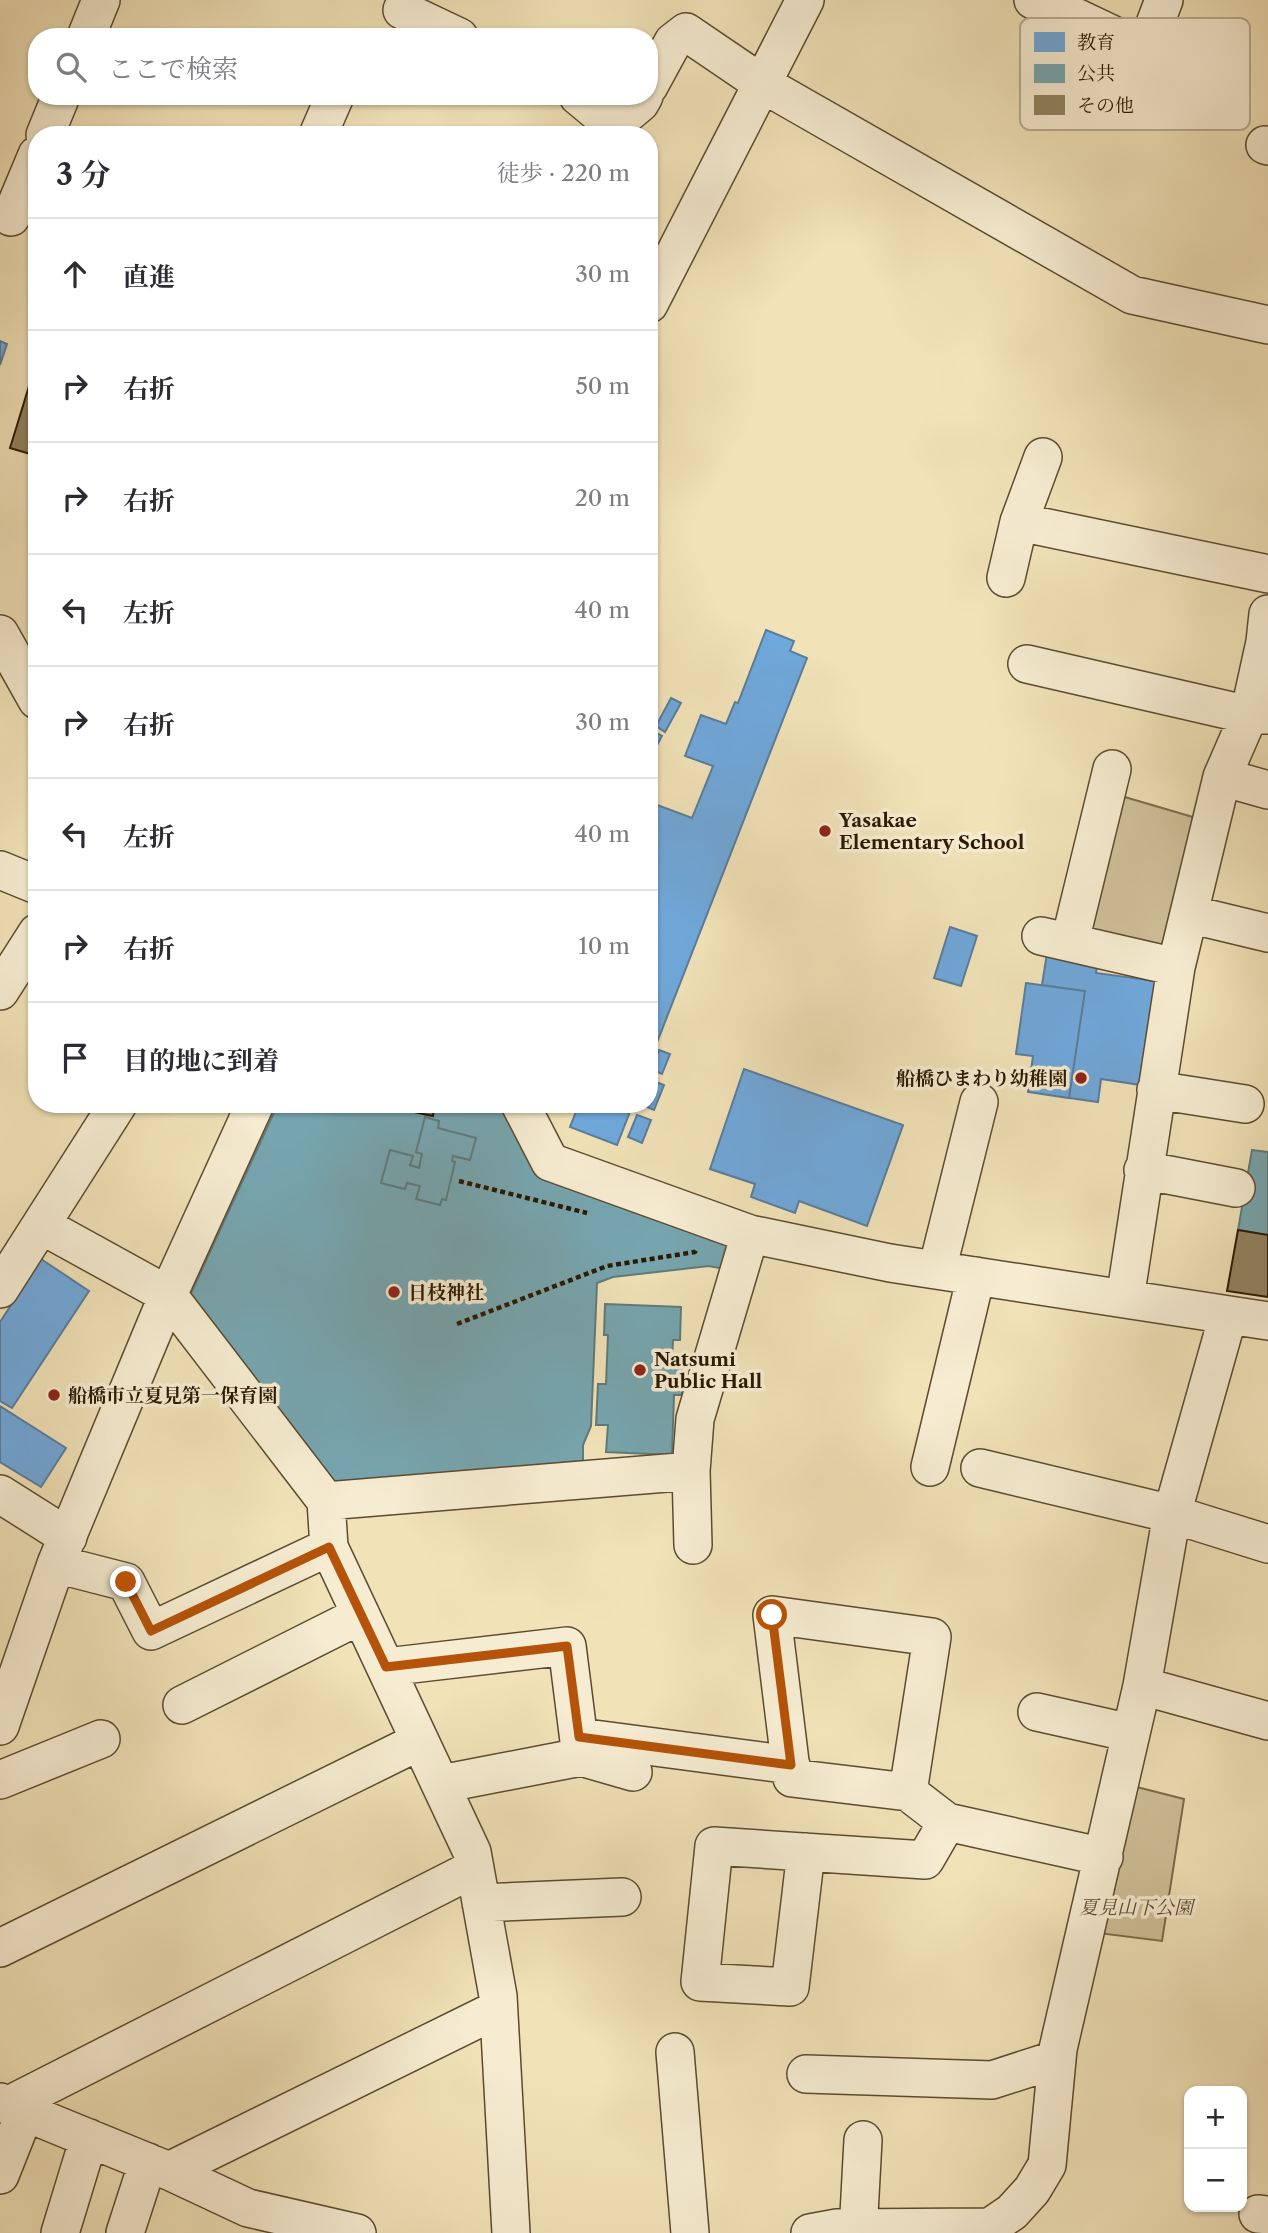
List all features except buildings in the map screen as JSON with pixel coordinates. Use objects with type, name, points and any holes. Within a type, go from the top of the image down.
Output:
[{"type":"street","points":[[658,286],[805,0]]},
{"type":"street","points":[[1157,18],[1164,0]]},
{"type":"street","points":[[1042,1],[1078,18]]},
{"type":"street","points":[[402,10],[440,28]]},
{"type":"street","points":[[658,70],[673,42],[686,32],[761,83],[1132,295],[1268,325]]},
{"type":"street","points":[[49,126],[57,105]]},
{"type":"street","points":[[322,126],[331,105]]},
{"type":"street","points":[[586,105],[604,126]]},
{"type":"street","points":[[614,126],[638,105]]},
{"type":"street","points":[[16,220],[28,183]]},
{"type":"street","points":[[1006,578],[1019,522],[1043,457]]},
{"type":"street","points":[[1019,522],[1268,574]]},
{"type":"street","points":[[1125,1299],[1143,1170],[1177,967],[1222,776],[1259,715],[1268,614]]},
{"type":"street","points":[[0,634],[28,684]]},
{"type":"street","points":[[1027,664],[1259,715]]},
{"type":"street","points":[[1077,944],[1073,929],[1112,769]]},
{"type":"street","points":[[1222,776],[1268,790]]},
{"type":"street","points":[[0,870],[28,881]]},
{"type":"street","points":[[1189,914],[1268,933]]},
{"type":"street","points":[[1041,936],[1177,967]]},
{"type":"street","points":[[0,991],[28,947]]},
{"type":"street","points":[[1156,1090],[1245,1104]]},
{"type":"street","points":[[937,1270],[979,1102]]},
{"type":"street","points":[[0,1289],[112,1113]]},
{"type":"street","points":[[0,1726],[10,1665],[62,1551],[168,1295],[251,1113]]},
{"type":"street","points":[[525,1113],[550,1162],[750,1234],[890,1264],[1268,1321]]},
{"type":"street","points":[[1143,1170],[1236,1188]]},
{"type":"street","points":[[41,1225],[168,1295],[327,1501],[329,1547],[472,1852],[498,2009],[511,2233]]},
{"type":"street","points":[[693,1545],[691,1471],[695,1419],[750,1234]]},
{"type":"street","points":[[930,1467],[976,1276]]},
{"type":"street","points":[[810,2233],[837,2228],[990,2230],[1012,2212],[1032,2190],[1048,2165],[1057,2059],[1142,1686],[1172,1514],[1228,1316]]},
{"type":"street","points":[[980,1468],[1172,1514],[1268,1544]]},
{"type":"street","points":[[327,1501],[691,1471]]},
{"type":"street","points":[[0,1494],[62,1551],[126,1582],[151,1631],[329,1547]]},
{"type":"street","points":[[183,1705],[361,1615]]},
{"type":"street","points":[[908,1792],[932,1637],[772,1615],[792,1778],[908,1792],[947,1822],[1104,1857]]},
{"type":"street","points":[[386,1667],[567,1646],[580,1747]]},
{"type":"street","points":[[1142,1686],[1268,1721]]},
{"type":"street","points":[[1037,1712],[1131,1733]]},
{"type":"street","points":[[0,1780],[101,1739]]},
{"type":"street","points":[[0,1948],[420,1741]]},
{"type":"street","points":[[580,1747],[633,1772]]},
{"type":"street","points":[[441,1784],[580,1747],[791,1765]]},
{"type":"street","points":[[806,1852],[925,1860],[947,1822]]},
{"type":"street","points":[[12,2107],[478,1885],[622,1897]]},
{"type":"street","points":[[125,2233],[158,2166],[498,2009]]},
{"type":"street","points":[[673,2052],[690,2233]]},
{"type":"street","points":[[806,2074],[992,2080],[1057,2059]]},
{"type":"street","points":[[12,2107],[158,2166],[248,2208],[333,2231]]},
{"type":"street","points":[[0,2175],[12,2107]]},
{"type":"street","points":[[60,2233],[89,2138]]},
{"type":"street","points":[[858,2230],[863,2140]]},
{"type":"path","points":[[457,1324],[607,1266],[695,1252],[701,1241]]},
{"type":"green space","points":[[1118,795],[1203,820],[1169,949],[1089,939]]},
{"type":"green space","name":"夏見山下公園","points":[[1133,1786],[1184,1799],[1162,1941],[1098,1933]]},
{"type":"place","name":"Yasakae Elementary School","points":[[825,831]]},
{"type":"place","name":"船橋ひまわり幼稚園","points":[[1081,1078]]},
{"type":"place","name":"日枝神社","points":[[394,1292]]},
{"type":"place","name":"Natsumi Public Hall","points":[[640,1370]]},
{"type":"place","name":"船橋市立夏見第一保育園","points":[[54,1395]]},
{"type":"route","points":[[126,1582],[151,1631],[329,1547],[386,1667],[567,1646],[579,1737],[791,1765],[772,1615]]}]
